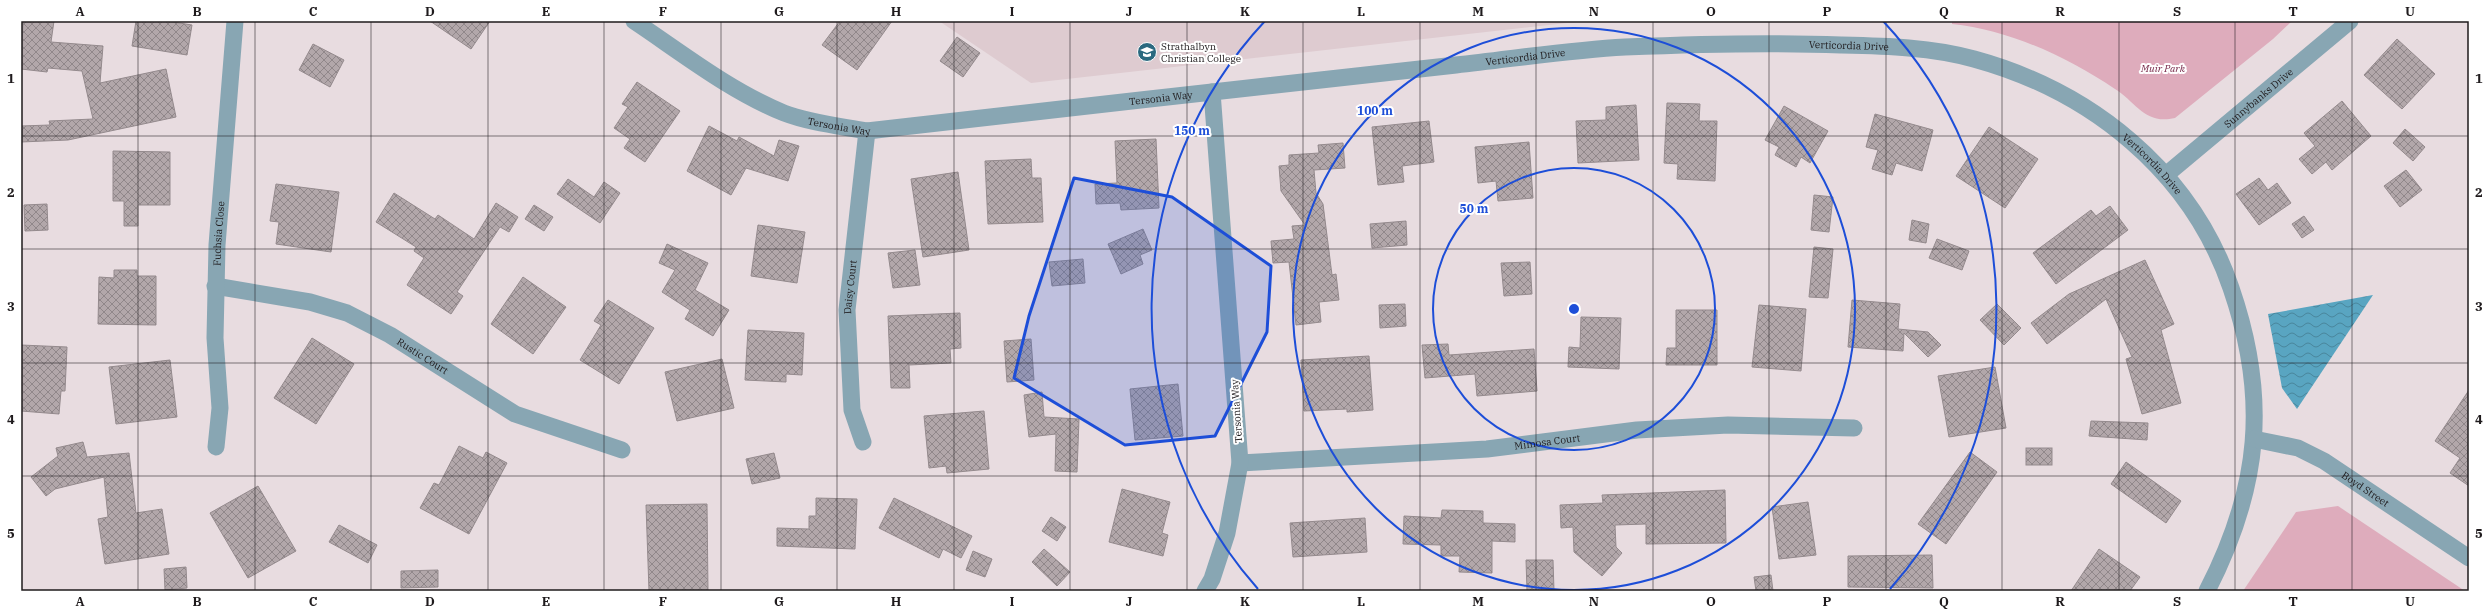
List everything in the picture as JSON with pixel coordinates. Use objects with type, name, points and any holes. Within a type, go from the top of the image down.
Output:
[{"type":"street","name":"Fuchsia Close","points":[[216,446],[220,408],[215,338],[215,286],[235,21]]},
{"type":"street","name":"Tersonia Way","points":[[634,21],[740,91],[785,113],[829,125],[867,131],[1212,92],[1240,463],[1227,533],[1212,579],[1205,591]]},
{"type":"street","name":"Sunnybanks Drive","points":[[2166,174],[2350,21]]},
{"type":"street","name":"Verticordia Drive","points":[[1212,92],[1622,47],[1806,43],[1935,51],[1969,57],[2006,68],[2050,86],[2085,106],[2121,132],[2166,174],[2211,243],[2225,269],[2243,324],[2256,409],[2254,439],[2243,503],[2233,537],[2207,591]]},
{"type":"street","name":"Daisy Court","points":[[863,442],[852,410],[847,310],[867,131]]},
{"type":"street","name":"Rustic Court","points":[[215,286],[310,302],[347,313],[390,335],[515,414],[622,450]]},
{"type":"street","name":"Mimosa Court","points":[[1240,463],[1488,449],[1637,430],[1728,425],[1854,428]]},
{"type":"street","name":"Boyd Street","points":[[2254,439],[2298,448],[2324,461],[2469,558]]},
{"type":"highlighted area","points":[[1074,178],[1172,197],[1271,266],[1267,332],[1215,436],[1125,445],[1014,378],[1029,316]]},
{"type":"shaded area","name":"Strathalbyn Christian College","points":[[939,21],[1585,21],[1031,83]]},
{"type":"green space","name":"Muir Park","points":[[1952,21],[2292,21],[2273,39],[2175,118],[2165,119],[2149,116],[2115,89],[2097,77],[2058,56],[1995,32],[1952,24]]},
{"type":"green space","points":[[2338,506],[2465,591],[2243,591],[2296,512]]},
{"type":"water","points":[[2373,295],[2297,409],[2282,388],[2268,314]]},
{"type":"building","points":[[23,21],[54,21],[51,42],[103,46],[100,83],[166,69],[176,117],[68,140],[21,142],[21,126],[50,125],[49,121],[93,119],[82,71],[48,68],[47,72],[21,69]]},
{"type":"building","points":[[136,21],[167,21],[192,25],[187,55],[132,46]]},
{"type":"building","points":[[430,21],[490,21],[471,49]]},
{"type":"building","points":[[840,21],[892,21],[857,70],[822,45]]},
{"type":"building","points":[[957,37],[980,53],[963,77],[940,61]]},
{"type":"building","points":[[2397,39],[2435,74],[2402,109],[2364,75]]},
{"type":"building","points":[[313,44],[344,60],[330,87],[299,70]]},
{"type":"building","points":[[637,82],[680,111],[645,162],[624,148],[630,139],[614,128],[628,107],[622,104]]},
{"type":"building","points":[[2342,101],[2371,136],[2332,170],[2326,162],[2312,174],[2299,159],[2315,146],[2304,133]]},
{"type":"building","points":[[1667,103],[1700,104],[1699,121],[1717,121],[1715,181],[1677,179],[1678,164],[1664,163]]},
{"type":"building","points":[[1636,105],[1639,160],[1578,163],[1576,121],[1606,120],[1606,107]]},
{"type":"building","points":[[1784,106],[1828,131],[1810,163],[1801,157],[1796,167],[1775,155],[1779,147],[1765,140]]},
{"type":"building","points":[[1875,114],[1933,130],[1922,171],[1896,163],[1892,175],[1872,169],[1878,150],[1866,147]]},
{"type":"building","points":[[1429,121],[1434,162],[1402,166],[1404,182],[1378,185],[1372,127]]},
{"type":"building","points":[[709,126],[737,141],[739,137],[774,156],[779,140],[799,146],[788,181],[746,168],[731,195],[687,171]]},
{"type":"building","points":[[1989,127],[2038,159],[2005,208],[1956,176]]},
{"type":"building","points":[[2405,129],[2425,147],[2413,161],[2393,143]]},
{"type":"building","points":[[1156,139],[1159,208],[1121,210],[1120,203],[1096,204],[1095,184],[1117,183],[1115,141]]},
{"type":"building","points":[[1529,142],[1533,198],[1498,201],[1496,181],[1478,183],[1475,147]]},
{"type":"building","points":[[1343,143],[1345,168],[1314,170],[1316,193],[1323,204],[1332,275],[1336,274],[1339,300],[1319,302],[1321,322],[1296,325],[1289,262],[1273,263],[1271,241],[1294,239],[1292,226],[1305,225],[1281,191],[1279,166],[1289,165],[1289,155],[1319,153],[1318,145]]},
{"type":"building","points":[[113,151],[170,152],[170,205],[138,205],[138,226],[124,226],[124,201],[113,201]]},
{"type":"building","points":[[1031,159],[1032,178],[1041,178],[1043,222],[988,224],[985,161]]},
{"type":"building","points":[[2406,170],[2422,190],[2400,207],[2384,186]]},
{"type":"building","points":[[958,172],[969,250],[923,257],[911,179]]},
{"type":"building","points":[[2259,178],[2268,190],[2277,183],[2291,203],[2259,225],[2236,194]]},
{"type":"building","points":[[568,179],[594,197],[604,182],[620,193],[600,223],[557,194]]},
{"type":"building","points":[[276,184],[339,192],[331,252],[276,244],[279,222],[270,221]]},
{"type":"building","points":[[394,193],[435,219],[438,215],[474,239],[496,203],[518,217],[509,232],[500,227],[457,292],[463,296],[451,314],[407,285],[424,258],[414,251],[416,247],[376,222]]},
{"type":"building","points":[[1814,195],[1833,197],[1829,232],[1811,230]]},
{"type":"building","points":[[47,204],[48,230],[25,231],[24,205]]},
{"type":"building","points":[[534,205],[553,217],[544,231],[525,219]]},
{"type":"building","points":[[2110,206],[2128,230],[2056,284],[2033,253],[2091,210],[2096,216]]},
{"type":"building","points":[[2304,216],[2314,230],[2302,238],[2292,224]]},
{"type":"building","points":[[1912,220],[1929,224],[1926,243],[1909,240]]},
{"type":"building","points":[[1406,221],[1407,245],[1372,248],[1370,224]]},
{"type":"building","points":[[758,225],[805,232],[797,283],[751,276]]},
{"type":"building","points":[[1143,229],[1152,250],[1140,255],[1143,264],[1121,274],[1108,244]]},
{"type":"building","points":[[1937,239],[1969,251],[1962,270],[1929,258]]},
{"type":"building","points":[[667,244],[708,263],[695,290],[729,310],[713,336],[685,319],[690,310],[662,292],[675,270],[659,263]]},
{"type":"building","points":[[1814,247],[1833,249],[1828,298],[1809,297]]},
{"type":"building","points":[[915,250],[920,285],[893,288],[888,253]]},
{"type":"building","points":[[1083,259],[1085,283],[1052,286],[1049,262]]},
{"type":"building","points":[[2145,260],[2174,324],[2161,330],[2181,403],[2142,414],[2126,359],[2132,357],[2106,299],[2047,344],[2031,323],[2069,294]]},
{"type":"building","points":[[1530,262],[1532,294],[1504,296],[1501,263]]},
{"type":"building","points":[[114,270],[137,270],[137,276],[156,276],[156,325],[98,324],[99,277],[114,278]]},
{"type":"building","points":[[523,277],[566,307],[533,354],[491,324]]},
{"type":"building","points":[[608,300],[654,328],[619,384],[580,360],[601,325],[594,321]]},
{"type":"building","points":[[1852,300],[1900,304],[1898,329],[1928,332],[1941,345],[1928,357],[1904,333],[1903,351],[1848,347]]},
{"type":"building","points":[[1405,304],[1406,326],[1380,328],[1379,305]]},
{"type":"building","points":[[1997,304],[2021,328],[2004,345],[1980,320]]},
{"type":"building","points":[[1759,305],[1806,309],[1801,371],[1752,367]]},
{"type":"building","points":[[1676,310],[1717,310],[1717,365],[1666,365],[1667,348],[1676,348]]},
{"type":"building","points":[[960,313],[961,348],[950,349],[951,363],[909,365],[910,388],[891,388],[888,316]]},
{"type":"building","points":[[1581,317],[1621,318],[1619,369],[1568,367],[1569,347],[1580,348]]},
{"type":"building","points":[[748,330],[804,333],[802,375],[786,374],[786,382],[745,380]]},
{"type":"building","points":[[312,338],[354,364],[316,424],[274,398]]},
{"type":"building","points":[[1031,339],[1034,380],[1007,382],[1004,341]]},
{"type":"building","points":[[1448,344],[1449,355],[1534,349],[1537,391],[1477,396],[1475,374],[1425,378],[1422,345]]},
{"type":"building","points":[[21,345],[67,347],[65,391],[61,391],[59,414],[21,411]]},
{"type":"building","points":[[1369,356],[1373,410],[1347,412],[1347,409],[1304,411],[1301,360]]},
{"type":"building","points":[[722,359],[734,408],[677,421],[665,372]]},
{"type":"building","points":[[170,360],[177,417],[116,424],[109,367]]},
{"type":"building","points":[[1995,367],[2006,428],[1949,437],[1938,376]]},
{"type":"building","points":[[1178,384],[1183,436],[1135,440],[1130,389]]},
{"type":"building","points":[[2469,390],[2469,486],[2450,473],[2460,458],[2435,441]]},
{"type":"building","points":[[1042,392],[1044,417],[1079,419],[1077,472],[1055,471],[1056,434],[1029,437],[1024,395]]},
{"type":"building","points":[[984,411],[989,469],[947,473],[946,466],[929,468],[924,416]]},
{"type":"building","points":[[2091,421],[2148,423],[2147,440],[2089,436]]},
{"type":"building","points":[[83,442],[87,457],[129,453],[136,513],[162,509],[169,554],[105,564],[98,519],[108,517],[104,477],[55,489],[46,496],[31,477],[58,456],[56,448]]},
{"type":"building","points":[[459,446],[483,458],[486,452],[507,463],[469,534],[420,508],[434,483],[439,485]]},
{"type":"building","points":[[2026,448],[2052,448],[2052,465],[2026,465]]},
{"type":"building","points":[[1970,452],[1997,472],[1946,544],[1918,524]]},
{"type":"building","points":[[774,453],[780,478],[752,484],[746,459]]},
{"type":"building","points":[[2126,462],[2181,501],[2166,523],[2111,484]]},
{"type":"building","points":[[258,486],[296,551],[248,578],[210,513]]},
{"type":"building","points":[[1122,489],[1170,502],[1162,533],[1168,535],[1163,556],[1109,542]]},
{"type":"building","points":[[1725,490],[1726,543],[1646,544],[1646,524],[1615,525],[1616,547],[1622,553],[1602,576],[1574,552],[1573,527],[1561,528],[1560,505],[1603,503],[1602,495]]},
{"type":"building","points":[[816,498],[857,499],[855,549],[777,546],[777,528],[809,529],[809,516],[816,516]]},
{"type":"building","points":[[894,498],[972,536],[961,558],[943,549],[939,558],[879,528]]},
{"type":"building","points":[[1808,502],[1816,555],[1779,559],[1772,507]]},
{"type":"building","points":[[707,504],[708,591],[649,591],[646,505]]},
{"type":"building","points":[[1442,510],[1483,511],[1483,523],[1515,524],[1515,542],[1492,541],[1492,573],[1459,572],[1460,556],[1441,556],[1441,545],[1403,544],[1404,516],[1441,518]]},
{"type":"building","points":[[1051,517],[1066,527],[1057,541],[1042,531]]},
{"type":"building","points":[[1365,518],[1367,552],[1293,557],[1290,523]]},
{"type":"building","points":[[339,525],[377,545],[368,563],[329,542]]},
{"type":"building","points":[[1044,549],[1070,572],[1057,586],[1032,562]]},
{"type":"building","points":[[2099,549],[2140,577],[2130,591],[2071,591]]},
{"type":"building","points":[[973,551],[992,559],[985,577],[966,570]]},
{"type":"building","points":[[1932,555],[1933,588],[1848,587],[1848,556]]},
{"type":"building","points":[[1526,560],[1553,560],[1554,591],[1527,591]]},
{"type":"building","points":[[186,567],[187,588],[165,590],[164,569]]},
{"type":"building","points":[[438,570],[438,587],[401,588],[401,571]]},
{"type":"building","points":[[1771,575],[1773,591],[1756,591],[1754,577]]},
{"type":"place","name":"Strathalbyn Christian College","points":[[1147,52]]}]
